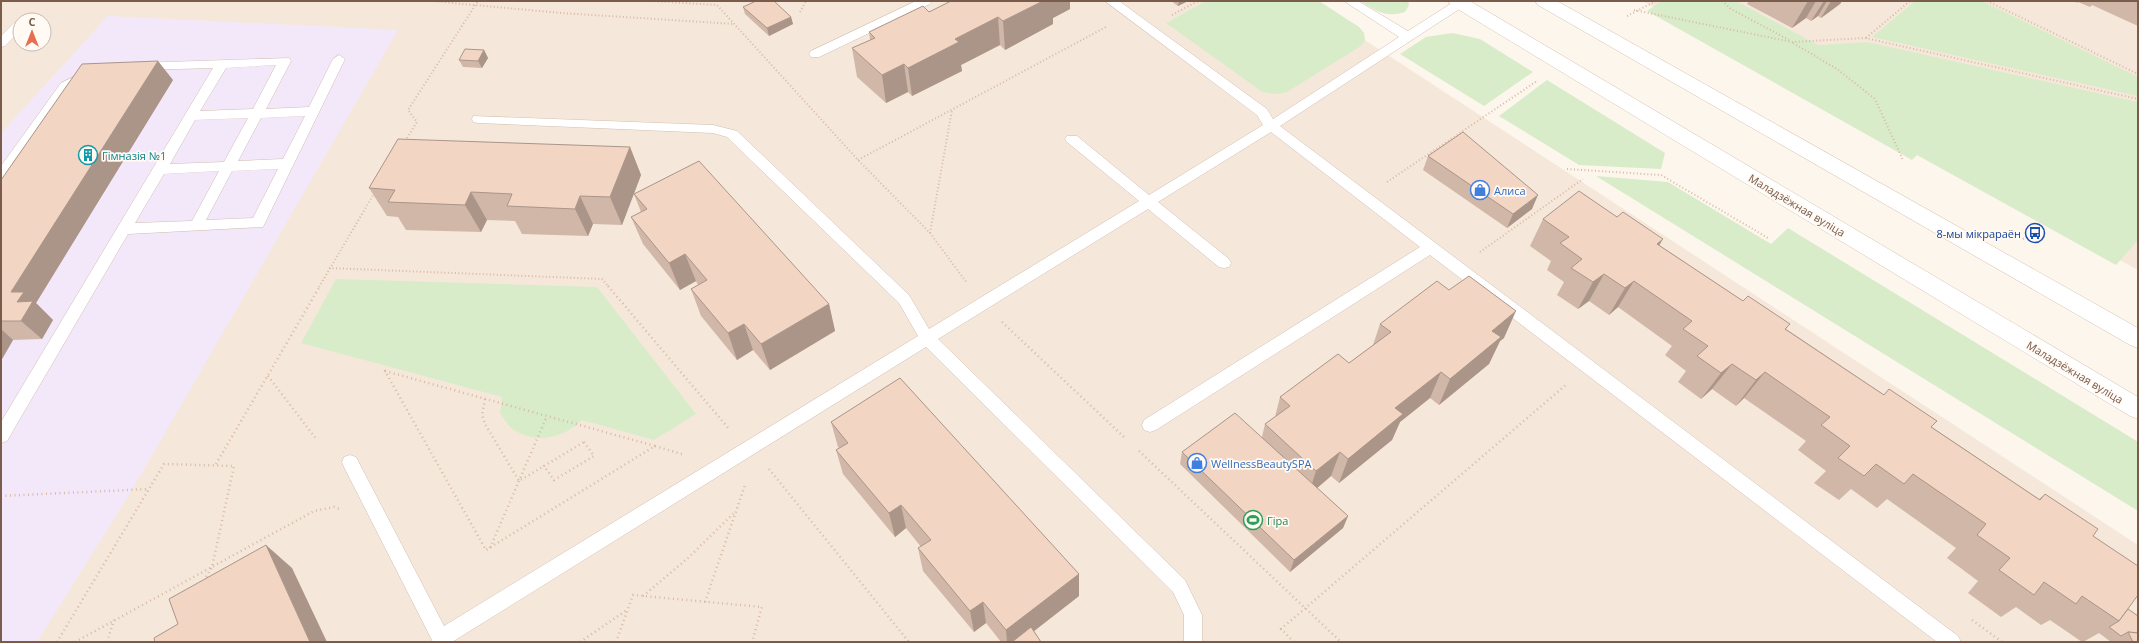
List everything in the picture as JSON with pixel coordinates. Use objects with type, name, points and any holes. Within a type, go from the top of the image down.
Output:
[{"type":"main road","points":[[1544,1],[2138,339]]},
{"type":"main road","name":"Маладзёжная вуліца","points":[[1459,2],[2138,409]]},
{"type":"lane","points":[[815,54],[926,1]]},
{"type":"lane","points":[[1111,1],[1262,112],[1272,126],[1952,642]]},
{"type":"lane","points":[[1350,1],[1408,36]]},
{"type":"lane","points":[[350,462],[442,640],[745,449],[1148,200],[1272,126],[1459,2]]},
{"type":"lane","points":[[1,43],[12,32]]},
{"type":"lane","points":[[124,229],[258,223],[339,59]]},
{"type":"lane","points":[[124,66],[285,61],[196,226]]},
{"type":"lane","points":[[1,436],[222,64]]},
{"type":"lane","points":[[1,176],[66,86],[86,74],[98,70]]},
{"type":"lane","points":[[191,116],[313,111]]},
{"type":"lane","points":[[478,119],[713,129],[732,134],[904,299],[926,337],[1179,586],[1193,615],[1192,642]]},
{"type":"lane","points":[[1072,139],[1224,263]]},
{"type":"lane","points":[[159,169],[287,164]]},
{"type":"lane","points":[[1150,425],[1431,247]]},
{"type":"path","points":[[431,1],[477,2],[561,13],[734,24]]},
{"type":"path","points":[[800,12],[806,1]]},
{"type":"path","points":[[1166,18],[1198,1]]},
{"type":"path","points":[[1656,1],[1644,9],[1634,10],[1792,42],[1865,38],[2138,99]]},
{"type":"path","points":[[1722,1],[1731,9],[1792,42],[1837,69],[1875,99],[1903,160]]},
{"type":"path","points":[[1865,38],[1910,1]]},
{"type":"path","points":[[1987,1],[2138,74]]},
{"type":"path","points":[[405,142],[416,122],[408,110],[477,2]]},
{"type":"path","points":[[858,160],[1129,14]]},
{"type":"path","points":[[1366,198],[1539,79]]},
{"type":"path","points":[[930,233],[952,109]]},
{"type":"path","points":[[1567,169],[1661,175],[1768,238]]},
{"type":"path","points":[[1480,253],[1582,179]]},
{"type":"path","points":[[216,464],[377,188]]},
{"type":"path","points":[[329,268],[602,279],[745,449],[761,460],[909,642]]},
{"type":"path","points":[[1294,642],[1281,629],[1588,367]]},
{"type":"path","points":[[655,446],[486,550],[385,372],[690,455]]},
{"type":"path","points":[[268,376],[317,440]]},
{"type":"path","points":[[485,399],[482,415],[485,424],[519,481]]},
{"type":"path","points":[[489,548],[547,416]]},
{"type":"path","points":[[519,481],[544,466],[584,442],[594,456],[554,480],[544,466]]},
{"type":"path","points":[[57,642],[164,464],[216,464],[234,466],[212,567],[204,580]]},
{"type":"path","points":[[1,496],[150,489]]},
{"type":"path","points":[[75,642],[314,511],[334,507],[348,514]]},
{"type":"path","points":[[642,596],[688,558],[735,513]]},
{"type":"path","points":[[616,642],[633,595],[762,607],[752,642]]},
{"type":"path","points":[[580,642],[627,610]]},
{"type":"path","points":[[107,642],[114,620]]},
{"type":"shaded area","points":[[1,1],[1305,1],[2138,545],[2138,642],[1,642]]},
{"type":"shaded area","points":[[1642,1],[2138,1],[2138,270]]},
{"type":"shaded area","points":[[108,16],[398,30],[132,490],[37,642],[1,642],[1,133]]},
{"type":"green space","points":[[1206,1],[1319,1],[1359,27],[1364,33],[1365,40],[1361,46],[1287,92],[1277,94],[1267,93],[1261,91],[1166,23]]},
{"type":"green space","points":[[1360,1],[1408,1],[1409,5],[1405,12],[1398,14],[1387,14]]},
{"type":"green space","points":[[1661,1],[1736,1],[1818,45],[1867,42],[2138,102],[2138,240],[2116,265],[1917,155],[1912,160],[1647,11]]},
{"type":"green space","points":[[1915,1],[1982,1],[2138,77],[2138,96],[1872,37]]},
{"type":"green space","points":[[1452,33],[1480,39],[1533,72],[1484,106],[1400,54],[1426,37]]},
{"type":"green space","points":[[1547,80],[1665,153],[1661,169],[1579,165],[1499,116]]},
{"type":"green space","points":[[1596,176],[1668,182],[1771,244],[1788,228],[2135,440],[2138,442],[2138,511]]},
{"type":"green space","points":[[336,279],[597,287],[696,414],[654,440],[582,420],[566,432],[548,438],[529,437],[511,428],[500,413],[502,397],[301,343]]},
{"type":"building","points":[[756,1],[774,1],[791,17],[767,28],[743,7]]},
{"type":"building","points":[[951,1],[1043,1],[1003,21],[998,17],[955,39],[959,42],[908,68],[904,64],[882,75],[852,48],[875,38],[869,32],[923,6],[929,12]]},
{"type":"building","points":[[465,49],[484,50],[478,61],[459,60]]},
{"type":"building","points":[[158,61],[11,292],[24,292],[17,302],[33,301],[21,321],[1,321],[1,180],[82,64]]},
{"type":"building","points":[[1463,132],[1538,195],[1513,214],[1428,156]]},
{"type":"building","points":[[398,139],[630,147],[610,197],[580,196],[575,209],[507,206],[512,194],[471,192],[465,205],[388,202],[395,190],[369,188]]},
{"type":"building","points":[[699,161],[829,304],[761,344],[744,324],[728,333],[691,289],[707,280],[685,254],[669,263],[631,217],[647,209],[634,194]]},
{"type":"building","points":[[1579,191],[1617,217],[1623,212],[1663,239],[1657,244],[1743,301],[1748,296],[1790,324],[1785,329],[1884,395],[1889,389],[1937,421],[1931,427],[2040,500],[2045,494],[2098,529],[2093,536],[2138,566],[2138,595],[2119,621],[2082,596],[2076,604],[2044,582],[2034,595],[1999,570],[2010,558],[1977,535],[1986,524],[1913,474],[1904,484],[1876,464],[1864,476],[1838,458],[1850,446],[1821,425],[1830,417],[1765,372],[1756,380],[1732,364],[1721,373],[1697,356],[1708,346],[1683,329],[1692,321],[1634,281],[1625,288],[1604,274],[1593,282],[1571,268],[1582,259],[1560,243],[1569,237],[1543,219]]},
{"type":"building","points":[[1469,276],[1516,311],[1492,331],[1501,337],[1450,379],[1441,372],[1395,408],[1403,414],[1348,459],[1340,452],[1316,471],[1265,424],[1290,406],[1280,397],[1338,354],[1349,363],[1391,332],[1380,324],[1437,281],[1449,290]]},
{"type":"building","points":[[900,378],[1079,574],[1006,630],[983,602],[970,611],[918,548],[931,540],[901,505],[889,513],[836,450],[848,443],[831,422]]},
{"type":"building","points":[[1235,413],[1348,516],[1294,560],[1182,452]]},
{"type":"building","points":[[266,545],[310,642],[155,642],[154,638],[178,624],[169,599]]},
{"type":"building","points":[[2128,609],[2138,616],[2138,633],[2128,632],[2121,636],[2109,627],[2119,621]]},
{"type":"building","points":[[1031,627],[1041,642],[1012,642]]},
{"type":"building","points":[[2128,632],[2138,633],[2138,642],[2133,642]]},
{"type":"place","name":"Гімназія №1","points":[[88,155]]},
{"type":"place","name":"Алиса","points":[[1480,190]]},
{"type":"place","name":"8-мы мікрараён","points":[[2035,233]]},
{"type":"place","name":"WellnessBeautySPA","points":[[1197,463]]},
{"type":"place","name":"Гіра","points":[[1253,520]]}]
